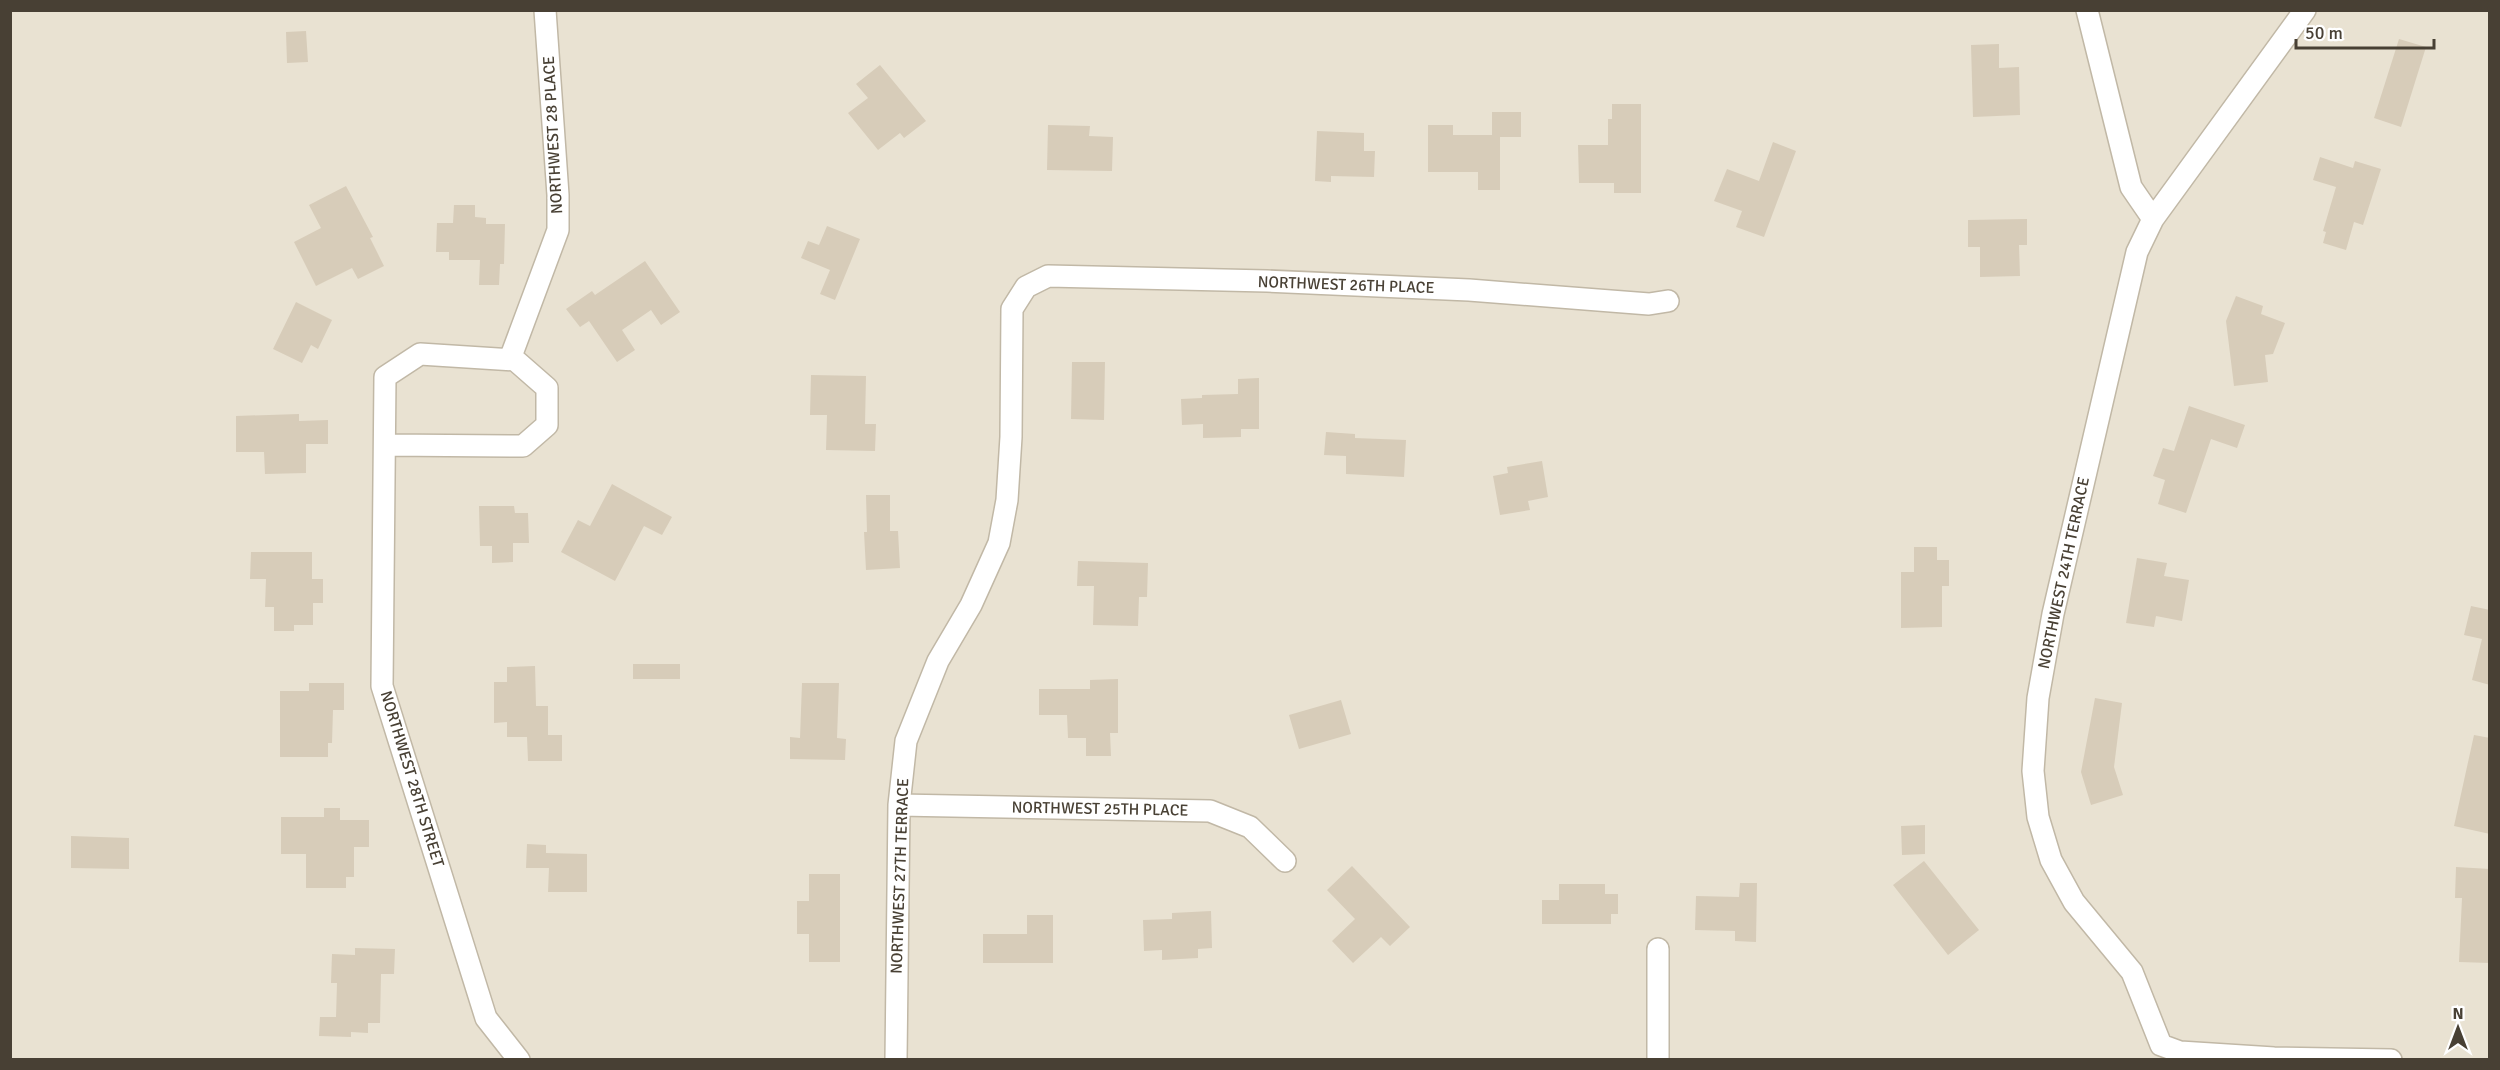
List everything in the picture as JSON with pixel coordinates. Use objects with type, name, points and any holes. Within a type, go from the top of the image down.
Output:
[{"type":"street","name":"NORTHWEST 28 PLACE","points":[[510,359],[558,230],[558,195],[545,10]]},
{"type":"street","points":[[2087,10],[2130,187],[2153,219]]},
{"type":"street","name":"NORTHWEST 24TH TERRACE","points":[[2305,10],[2153,219],[2138,252],[2053,614],[2038,698],[2033,771],[2038,817],[2055,868],[2074,902],[2132,972],[2161,1045],[2180,1052],[2274,1059],[2391,1059]]},
{"type":"street","name":"NORTHWEST 26TH PLACE","points":[[1026,287],[1048,276],[1267,281],[1469,290],[1649,304],[1668,302]]},
{"type":"street","name":"NORTHWEST 27TH TERRACE","points":[[896,1059],[899,805],[906,741],[938,661],[971,605],[999,543],[1007,500],[1011,437],[1013,350],[1010,323],[1012,309],[1026,287]]},
{"type":"street","name":"NORTHWEST 28TH STREET","points":[[510,359],[420,354],[385,377],[382,686],[486,1018],[519,1059]]},
{"type":"street","points":[[385,445],[524,446],[547,425],[547,388],[515,360],[510,359]]},
{"type":"street","name":"NORTHWEST 25TH PLACE","points":[[899,805],[1210,811],[1250,827],[1285,861]]},
{"type":"street","points":[[1658,949],[1658,1059]]},
{"type":"shaded area","points":[[10,11],[2489,11],[2489,1059],[11,1059]]},
{"type":"building","points":[[306,31],[308,62],[287,63],[286,32]]},
{"type":"building","points":[[2399,39],[2426,47],[2401,127],[2374,118]]},
{"type":"building","points":[[1999,44],[1999,68],[2019,67],[2020,115],[1973,117],[1971,45]]},
{"type":"building","points":[[880,65],[926,121],[904,138],[900,133],[878,150],[848,113],[868,98],[856,84]]},
{"type":"building","points":[[1612,104],[1641,104],[1641,193],[1614,193],[1614,183],[1579,183],[1578,145],[1608,145],[1608,119],[1612,119]]},
{"type":"building","points":[[1492,112],[1521,112],[1521,137],[1500,137],[1500,190],[1478,190],[1478,172],[1428,172],[1428,125],[1453,125],[1453,135],[1492,135]]},
{"type":"building","points":[[1048,125],[1090,126],[1089,136],[1113,137],[1112,171],[1047,170]]},
{"type":"building","points":[[1317,131],[1364,133],[1364,151],[1375,151],[1374,177],[1331,176],[1331,182],[1315,181]]},
{"type":"building","points":[[1773,142],[1796,151],[1764,237],[1736,227],[1742,211],[1714,201],[1727,169],[1759,181]]},
{"type":"building","points":[[2320,157],[2353,168],[2355,161],[2381,169],[2363,225],[2354,222],[2346,250],[2323,243],[2326,232],[2323,231],[2336,187],[2313,180]]},
{"type":"building","points":[[346,186],[373,237],[370,238],[384,266],[358,279],[352,268],[316,286],[294,242],[321,228],[309,205]]},
{"type":"building","points":[[454,205],[475,205],[475,217],[486,218],[486,224],[505,224],[504,264],[500,264],[499,285],[479,285],[480,260],[449,260],[449,252],[436,252],[437,223],[453,223]]},
{"type":"building","points":[[2027,219],[2027,245],[2019,245],[2020,276],[1980,277],[1980,247],[1968,247],[1968,220]]},
{"type":"building","points":[[827,226],[860,239],[835,300],[820,294],[830,270],[801,258],[808,241],[819,245]]},
{"type":"building","points":[[645,261],[680,312],[661,325],[651,310],[622,330],[635,350],[617,362],[589,321],[580,327],[566,309],[592,291],[595,295]]},
{"type":"building","points":[[2236,296],[2263,306],[2261,314],[2285,323],[2273,354],[2265,355],[2268,382],[2234,386],[2226,321]]},
{"type":"building","points":[[296,302],[332,320],[318,349],[311,345],[302,363],[273,349]]},
{"type":"building","points":[[1072,362],[1105,362],[1104,420],[1071,419]]},
{"type":"building","points":[[811,375],[866,376],[865,424],[876,424],[875,451],[826,450],[827,415],[810,415]]},
{"type":"building","points":[[1259,378],[1259,429],[1241,429],[1241,437],[1203,438],[1203,424],[1182,425],[1181,399],[1202,398],[1202,395],[1238,394],[1238,379]]},
{"type":"building","points":[[2189,406],[2245,425],[2237,448],[2211,439],[2186,513],[2158,504],[2165,480],[2153,476],[2163,448],[2174,451]]},
{"type":"building","points":[[299,414],[299,421],[328,420],[328,444],[306,444],[306,473],[265,474],[264,452],[236,452],[236,416]]},
{"type":"building","points":[[1326,432],[1355,434],[1355,438],[1406,440],[1404,477],[1346,474],[1346,456],[1324,455]]},
{"type":"building","points":[[1542,461],[1548,497],[1528,501],[1530,510],[1500,515],[1493,476],[1508,473],[1507,467]]},
{"type":"building","points":[[612,484],[672,517],[662,535],[644,526],[615,581],[561,552],[578,520],[590,526]]},
{"type":"building","points":[[866,495],[890,495],[890,531],[898,531],[900,568],[866,570],[864,532],[867,532]]},
{"type":"building","points":[[479,506],[514,506],[515,513],[528,513],[529,543],[513,543],[513,562],[492,563],[492,546],[480,546]]},
{"type":"building","points":[[1914,547],[1937,547],[1937,560],[1949,560],[1949,586],[1942,586],[1942,627],[1901,628],[1901,572],[1914,572]]},
{"type":"building","points":[[251,552],[312,552],[312,579],[323,579],[323,603],[313,603],[313,625],[294,625],[294,631],[274,631],[274,607],[265,607],[266,579],[250,579]]},
{"type":"building","points":[[2137,558],[2167,563],[2164,576],[2189,580],[2182,621],[2156,616],[2154,627],[2126,623]]},
{"type":"building","points":[[1078,561],[1148,563],[1147,597],[1139,597],[1138,626],[1093,625],[1094,586],[1077,586]]},
{"type":"building","points":[[2471,606],[2490,610],[2490,685],[2472,680],[2482,639],[2464,635]]},
{"type":"building","points":[[633,664],[680,664],[680,679],[633,679]]},
{"type":"building","points":[[535,666],[536,706],[548,706],[548,735],[562,735],[562,761],[528,761],[527,737],[507,737],[507,722],[494,723],[494,682],[507,682],[507,667]]},
{"type":"building","points":[[1118,679],[1118,733],[1110,733],[1111,756],[1086,756],[1086,738],[1068,738],[1067,715],[1039,715],[1039,689],[1090,689],[1090,680]]},
{"type":"building","points":[[309,683],[344,683],[344,710],[333,710],[332,743],[328,743],[328,757],[280,757],[280,691],[309,691]]},
{"type":"building","points":[[802,683],[839,683],[837,738],[846,739],[845,760],[790,759],[790,737],[800,738]]},
{"type":"building","points":[[2095,698],[2122,703],[2114,767],[2123,795],[2091,805],[2081,772]]},
{"type":"building","points":[[1341,700],[1351,734],[1299,749],[1289,715]]},
{"type":"building","points":[[2474,735],[2490,738],[2490,834],[2454,826]]},
{"type":"building","points":[[324,808],[340,808],[340,820],[369,820],[369,847],[354,847],[354,877],[346,877],[346,888],[306,888],[306,854],[281,854],[281,817],[324,817]]},
{"type":"building","points":[[1925,825],[1925,854],[1902,855],[1901,826]]},
{"type":"building","points":[[71,836],[129,838],[129,869],[71,868]]},
{"type":"building","points":[[527,844],[546,845],[546,853],[587,854],[587,892],[548,892],[549,868],[526,868]]},
{"type":"building","points":[[1924,861],[1979,930],[1948,955],[1893,885]]},
{"type":"building","points":[[1352,866],[1410,927],[1390,946],[1381,937],[1353,963],[1332,941],[1355,919],[1327,890]]},
{"type":"building","points":[[2456,867],[2490,869],[2490,963],[2459,962],[2462,898],[2455,898]]},
{"type":"building","points":[[809,874],[840,874],[840,962],[809,962],[809,934],[797,934],[797,901],[809,901]]},
{"type":"building","points":[[1740,883],[1757,883],[1756,942],[1735,941],[1735,931],[1695,930],[1696,896],[1739,897]]},
{"type":"building","points":[[1559,884],[1605,884],[1605,894],[1618,894],[1618,914],[1611,914],[1611,924],[1542,924],[1542,900],[1559,900]]},
{"type":"building","points":[[1211,911],[1212,948],[1198,949],[1198,958],[1162,960],[1162,950],[1144,951],[1143,920],[1172,919],[1172,913]]},
{"type":"building","points":[[1027,915],[1053,915],[1053,963],[983,963],[983,934],[1027,934]]},
{"type":"building","points":[[355,948],[395,949],[394,974],[381,974],[380,1023],[368,1023],[368,1033],[351,1032],[351,1037],[319,1036],[320,1017],[336,1017],[337,983],[331,983],[332,954],[355,955]]}]
